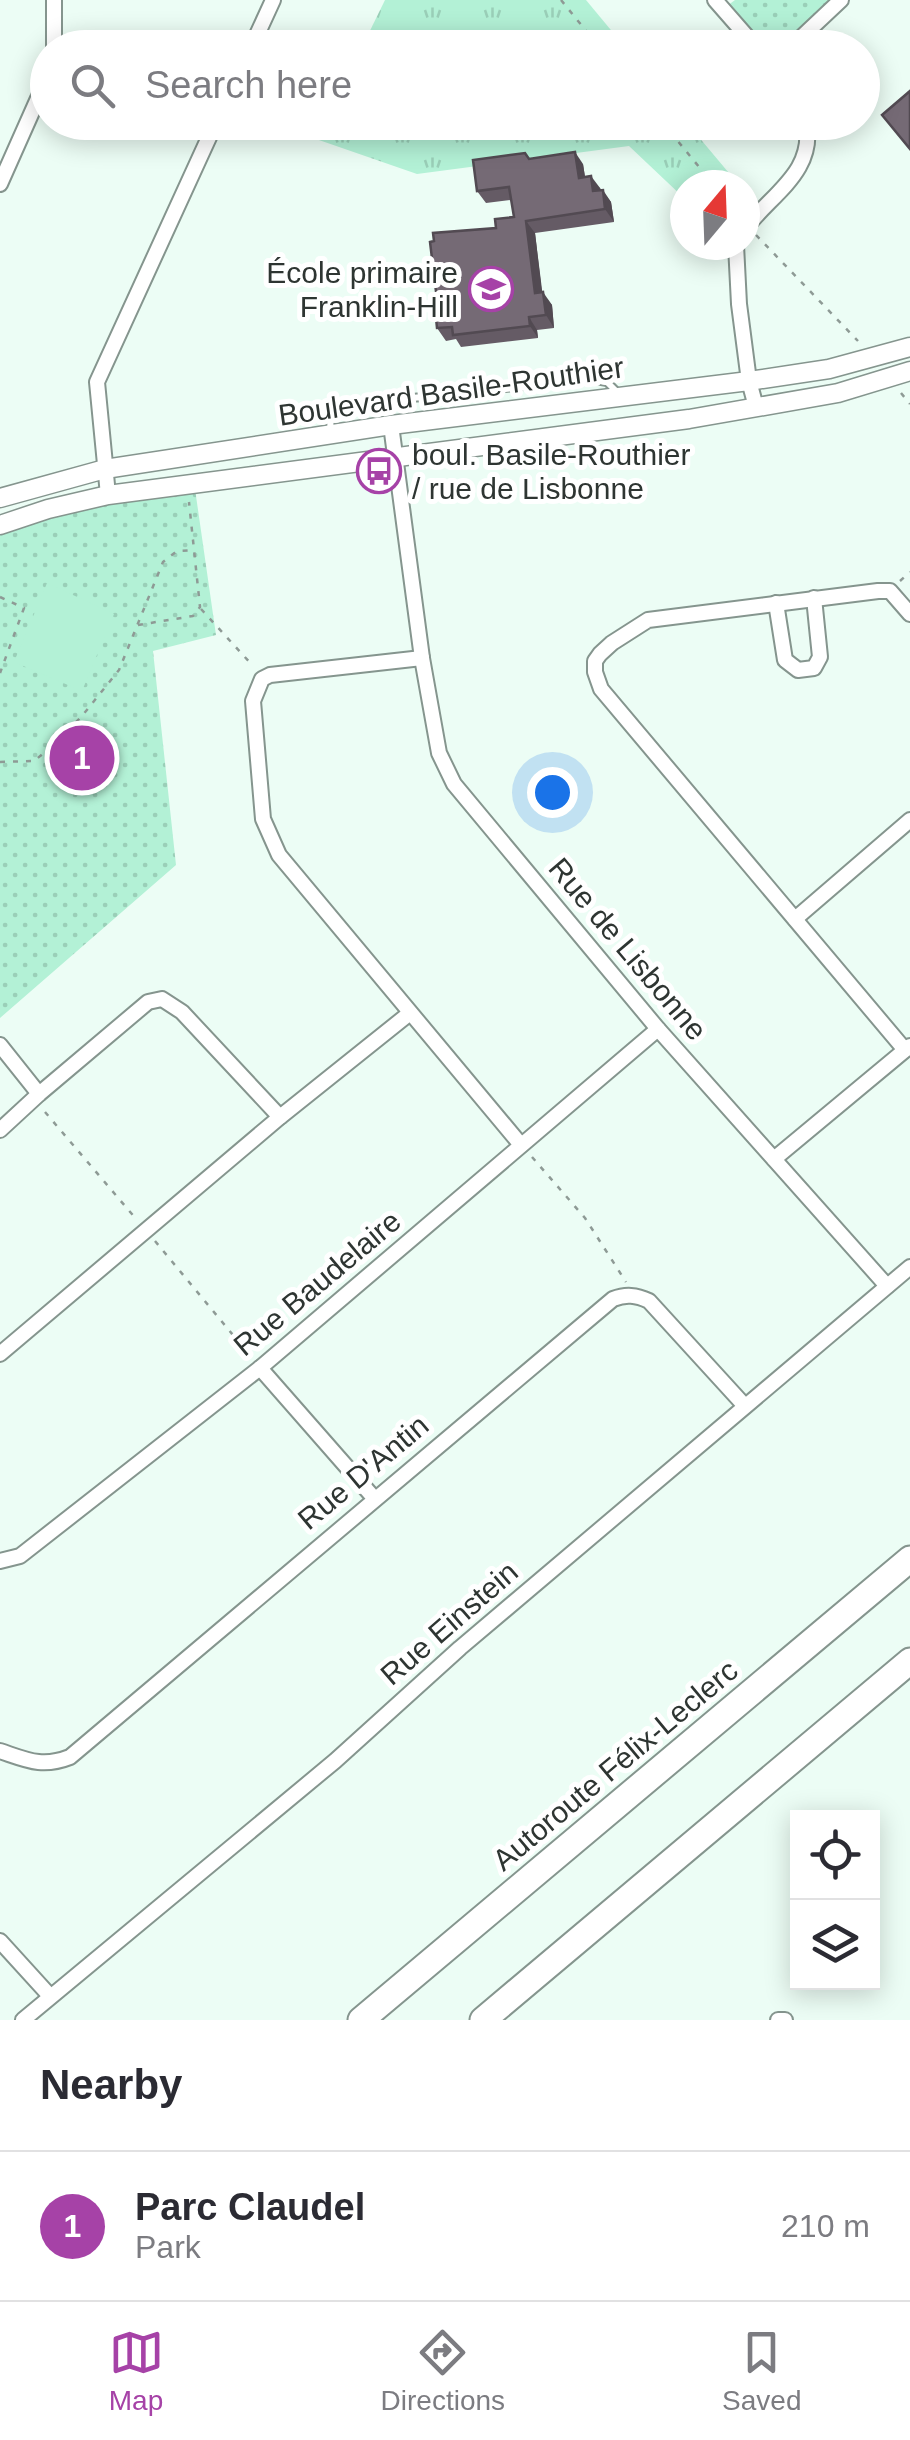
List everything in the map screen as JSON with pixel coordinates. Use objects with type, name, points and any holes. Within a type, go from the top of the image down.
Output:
[{"type":"highway","name":"Autoroute Félix-Leclerc","points":[[361,2020],[910,1559]]},
{"type":"highway","points":[[482,2020],[910,1661]]},
{"type":"street","points":[[54,0],[54,30]]},
{"type":"street","points":[[260,30],[274,0]]},
{"type":"street","points":[[809,30],[841,0]]},
{"type":"street","points":[[724,3],[744,30]]},
{"type":"street","points":[[0,184],[30,116]]},
{"type":"street","points":[[108,495],[97,382],[208,140]]},
{"type":"street","points":[[760,212],[800,168],[807,140]]},
{"type":"street","points":[[737,260],[749,381],[756,406]]},
{"type":"street","name":"Boulevard Basile-Routhier","points":[[0,498],[105,469],[392,425],[749,381],[828,369],[910,347]]},
{"type":"street","name":"Boulevard Basile-Routhier","points":[[0,525],[108,495],[627,428],[838,392],[910,371]]},
{"type":"street","points":[[620,395],[627,428]]},
{"type":"street","name":"Rue de Lisbonne","points":[[392,425],[422,658],[439,753],[454,784],[658,1029],[887,1286]]},
{"type":"street","points":[[774,1160],[907,1048],[601,689],[595,662],[612,643],[648,620],[890,591],[910,614]]},
{"type":"street","points":[[776,603],[785,660],[798,670],[814,668],[820,657],[814,598]]},
{"type":"street","points":[[422,658],[264,678],[253,700],[263,820],[279,855],[521,1145]]},
{"type":"street","points":[[795,919],[910,820]]},
{"type":"street","points":[[0,1130],[148,1002],[162,1000],[182,1012],[280,1117]]},
{"type":"street","points":[[0,1354],[280,1117],[410,1013]]},
{"type":"street","name":"Rue Baudelaire","points":[[0,1561],[20,1556],[260,1368],[658,1029]]},
{"type":"street","points":[[0,1045],[40,1094]]},
{"type":"street","name":"Rue Einstein","points":[[23,2020],[335,1761],[460,1648],[910,1267]]},
{"type":"street","name":"Rue D'Antin","points":[[0,1751],[54,1764],[70,1757],[613,1299],[625,1294],[632,1296]]},
{"type":"street","points":[[632,1296],[649,1301],[744,1405]]},
{"type":"street","points":[[260,1368],[374,1498]]},
{"type":"street","points":[[0,1940],[50,1996]]},
{"type":"lane","points":[[330,434],[331,413],[338,406],[590,379],[606,382],[620,395]]},
{"type":"path","points":[[561,0],[585,30]]},
{"type":"path","points":[[677,140],[702,170]]},
{"type":"path","points":[[760,241],[873,357]]},
{"type":"path","points":[[886,377],[910,404]]},
{"type":"path","points":[[194,482],[189,498],[200,607],[264,678]]},
{"type":"path","points":[[0,762],[34,761],[82,716],[118,670],[163,562],[177,551],[196,550]]},
{"type":"path","points":[[0,597],[24,608],[0,673]]},
{"type":"path","points":[[136,626],[193,616],[200,607]]},
{"type":"path","points":[[521,1145],[585,1218],[622,1272],[632,1296]]},
{"type":"green space","points":[[385,0],[586,0],[611,30],[370,30]]},
{"type":"green space","points":[[735,0],[841,0],[808,30],[742,30],[723,9]]},
{"type":"green space","points":[[319,140],[701,140],[726,170],[670,170],[670,185],[629,146],[417,174]]},
{"type":"green space","points":[[194,482],[216,635],[153,651],[176,865],[0,1018],[0,525]]},
{"type":"green space","points":[[47,583],[114,614],[82,691],[14,662]]},
{"type":"building","points":[[910,91],[910,149],[882,115]]},
{"type":"building","points":[[575,152],[579,178],[591,176],[593,191],[603,190],[605,209],[526,221],[535,293],[543,292],[546,315],[529,317],[530,326],[453,335],[452,327],[437,328],[430,242],[434,241],[433,233],[496,228],[495,219],[514,217],[509,187],[477,191],[473,160],[525,153],[529,159]]},
{"type":"place","name":"École primaire Franklin-Hill","points":[[491,289]]},
{"type":"place","name":"boul. Basile-Routhier / rue de Lisbonne","points":[[379,471]]},
{"type":"place","name":"Parc Claudel","points":[[82,758]]}]
